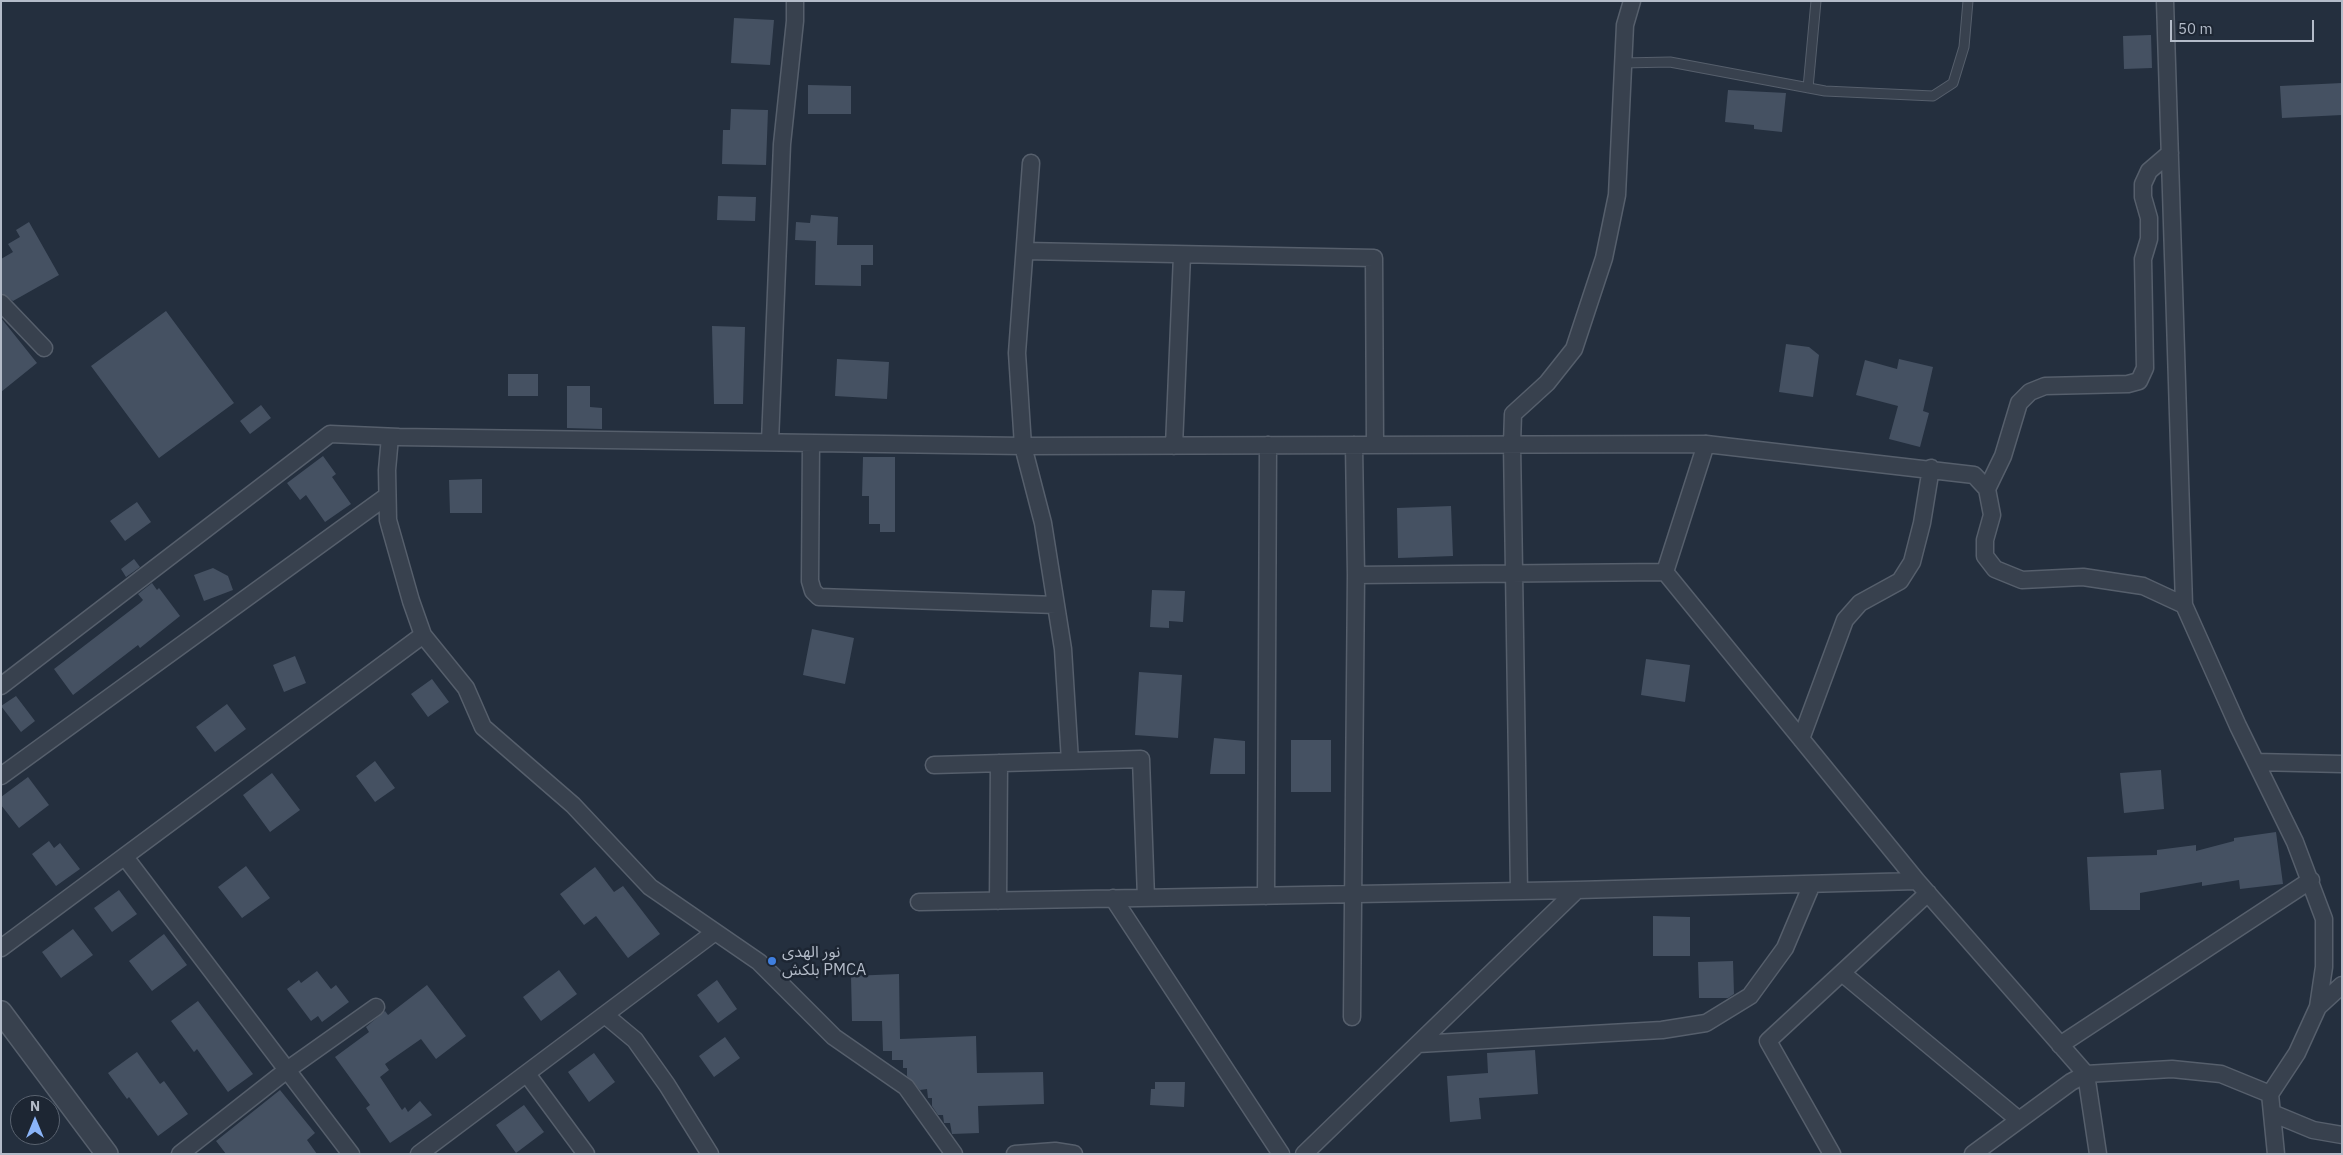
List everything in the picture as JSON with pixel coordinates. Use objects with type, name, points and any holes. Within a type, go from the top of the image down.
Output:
[{"type":"street","points":[[770,442],[782,144],[795,21],[795,1]]},
{"type":"street","points":[[1519,891],[1513,414],[1548,383],[1574,349],[1604,258],[1617,195],[1625,25],[1632,1]]},
{"type":"street","points":[[2165,1],[2184,605],[2295,842],[2311,880],[2324,919],[2324,967],[2318,1007],[2297,1052],[2270,1094],[2276,1154]]},
{"type":"street","points":[[1987,490],[2003,456],[2019,403],[2030,392],[2045,386],[2128,384],[2139,381],[2145,368],[2143,259],[2149,239],[2149,218],[2143,197],[2142,184],[2149,170],[2170,153]]},
{"type":"street","points":[[1031,163],[1017,353],[1023,446],[1043,523],[1063,649],[1070,761]]},
{"type":"street","points":[[1025,252],[1374,258],[1375,444]]},
{"type":"street","points":[[1174,446],[1182,255]]},
{"type":"street","points":[[1,303],[44,348]]},
{"type":"street","points":[[1,686],[330,434],[390,437],[1023,446],[1706,444],[1974,474],[1987,490],[1992,515],[1985,540],[1985,556],[1995,570],[2022,580],[2084,577],[2143,586],[2184,605]]},
{"type":"street","points":[[390,437],[386,470],[388,520],[423,635],[466,688],[483,727],[573,805],[650,888],[759,962],[834,1037],[906,1087],[954,1154]]},
{"type":"street","points":[[810,443],[810,581],[813,592],[819,597],[1056,605]]},
{"type":"street","points":[[1665,572],[1706,444]]},
{"type":"street","points":[[1266,896],[1268,445]]},
{"type":"street","points":[[1352,1018],[1356,575],[1354,445]]},
{"type":"street","points":[[1801,739],[1845,620],[1860,603],[1900,581],[1912,562],[1922,523],[1931,468]]},
{"type":"street","points":[[1,776],[387,496]]},
{"type":"street","points":[[1356,575],[1665,572]]},
{"type":"street","points":[[1665,572],[1922,887],[2086,1074],[2098,1154]]},
{"type":"street","points":[[1,948],[423,635]]},
{"type":"street","points":[[934,765],[1141,759],[1146,898]]},
{"type":"street","points":[[2256,762],[2342,764]]},
{"type":"street","points":[[998,900],[999,763]]},
{"type":"street","points":[[126,856],[351,1154]]},
{"type":"street","points":[[2060,1044],[2311,880]]},
{"type":"street","points":[[919,902],[1812,884],[1922,887]]},
{"type":"street","points":[[1418,1044],[1662,1030],[1706,1022],[1750,996],[1785,948],[1812,884]]},
{"type":"street","points":[[1832,1154],[1768,1041],[1842,972],[1922,887]]},
{"type":"street","points":[[1304,1154],[1577,890]]},
{"type":"street","points":[[1113,898],[1281,1154]]},
{"type":"street","points":[[419,1154],[715,932]]},
{"type":"street","points":[[1842,972],[2019,1120]]},
{"type":"street","points":[[2318,1007],[2342,985]]},
{"type":"street","points":[[180,1154],[287,1070],[376,1007]]},
{"type":"street","points":[[1,1012],[107,1154]]},
{"type":"street","points":[[605,1015],[635,1040],[667,1085],[710,1154]]},
{"type":"street","points":[[1973,1154],[2071,1082],[2086,1074],[2172,1069],[2221,1074],[2270,1094]]},
{"type":"street","points":[[527,1074],[586,1154]]},
{"type":"street","points":[[2272,1113],[2313,1130],[2342,1135]]},
{"type":"street","points":[[1015,1154],[1055,1151],[1069,1153]]},
{"type":"lane","points":[[1808,88],[1816,1]]},
{"type":"lane","points":[[1623,62],[1670,62],[1808,88],[1933,96],[1953,83],[1964,47],[1968,1]]},
{"type":"building","points":[[734,18],[774,20],[770,65],[731,63]]},
{"type":"building","points":[[2151,35],[2152,68],[2124,69],[2123,36]]},
{"type":"building","points":[[2342,83],[2342,115],[2282,118],[2280,86]]},
{"type":"building","points":[[808,85],[851,86],[851,114],[808,114]]},
{"type":"building","points":[[1728,90],[1786,93],[1782,132],[1754,129],[1754,125],[1725,122]]},
{"type":"building","points":[[731,109],[768,110],[766,165],[722,164],[723,130],[730,130]]},
{"type":"building","points":[[718,196],[756,197],[755,221],[717,220]]},
{"type":"building","points":[[811,215],[838,217],[837,245],[873,245],[873,265],[861,265],[861,286],[815,285],[816,241],[795,240],[796,222],[810,223]]},
{"type":"building","points":[[29,222],[59,275],[13,301],[1,293],[1,259],[13,252],[8,244],[20,237],[16,230]]},
{"type":"building","points":[[166,311],[234,403],[159,458],[91,366]]},
{"type":"building","points":[[1,318],[37,363],[1,392]]},
{"type":"building","points":[[712,326],[745,327],[743,404],[714,404]]},
{"type":"building","points":[[1786,344],[1809,347],[1819,355],[1813,397],[1779,392]]},
{"type":"building","points":[[837,359],[889,362],[887,399],[835,396]]},
{"type":"building","points":[[1899,359],[1933,367],[1923,411],[1929,413],[1920,447],[1889,439],[1898,406],[1856,395],[1865,360],[1897,369]]},
{"type":"building","points":[[508,374],[538,374],[538,396],[508,396]]},
{"type":"building","points":[[567,386],[590,386],[590,407],[602,408],[602,429],[567,428]]},
{"type":"building","points":[[261,405],[271,418],[250,434],[240,421]]},
{"type":"building","points":[[323,456],[336,474],[332,477],[351,504],[325,522],[306,495],[300,500],[287,483]]},
{"type":"building","points":[[863,457],[895,457],[895,532],[880,532],[880,524],[869,524],[869,496],[862,496]]},
{"type":"building","points":[[482,479],[482,513],[450,513],[449,480]]},
{"type":"building","points":[[137,502],[151,522],[125,541],[110,521]]},
{"type":"building","points":[[1451,506],[1453,556],[1398,558],[1397,508]]},
{"type":"building","points":[[134,559],[140,567],[126,577],[121,569]]},
{"type":"building","points":[[213,568],[228,576],[233,590],[204,601],[194,575]]},
{"type":"building","points":[[152,583],[157,590],[159,588],[180,616],[140,648],[138,645],[73,695],[54,669],[140,603],[143,600],[138,594]]},
{"type":"building","points":[[1152,590],[1185,591],[1183,622],[1169,621],[1169,628],[1150,627]]},
{"type":"building","points":[[812,629],[854,638],[845,684],[803,675]]},
{"type":"building","points":[[295,656],[306,683],[284,692],[273,665]]},
{"type":"building","points":[[1646,659],[1690,665],[1685,702],[1641,695]]},
{"type":"building","points":[[1139,672],[1182,675],[1178,738],[1135,735]]},
{"type":"building","points":[[432,679],[449,702],[428,717],[411,694]]},
{"type":"building","points":[[16,696],[35,721],[21,732],[1,706]]},
{"type":"building","points":[[227,704],[246,729],[215,752],[196,727]]},
{"type":"building","points":[[1214,738],[1245,741],[1245,774],[1210,774]]},
{"type":"building","points":[[1291,740],[1331,740],[1331,792],[1291,792]]},
{"type":"building","points":[[375,761],[395,788],[375,802],[356,776]]},
{"type":"building","points":[[2161,770],[2164,809],[2124,813],[2120,773]]},
{"type":"building","points":[[272,773],[300,810],[270,832],[243,795]]},
{"type":"building","points":[[28,777],[49,805],[19,828],[1,805],[1,797]]},
{"type":"building","points":[[2276,832],[2283,884],[2240,889],[2239,880],[2202,886],[2202,882],[2140,893],[2140,910],[2090,910],[2087,857],[2157,855],[2157,850],[2196,845],[2196,851],[2234,841],[2234,838]]},
{"type":"building","points":[[49,841],[54,848],[60,843],[80,869],[56,886],[32,854]]},
{"type":"building","points":[[246,866],[270,898],[242,918],[218,887]]},
{"type":"building","points":[[595,867],[614,892],[623,886],[660,934],[628,958],[596,916],[584,925],[560,894]]},
{"type":"building","points":[[119,890],[137,914],[112,932],[94,908]]},
{"type":"building","points":[[1653,916],[1690,917],[1690,956],[1653,956]]},
{"type":"building","points":[[73,929],[93,955],[61,978],[42,952]]},
{"type":"building","points":[[164,934],[187,965],[152,991],[129,961]]},
{"type":"building","points":[[1733,961],[1734,994],[1728,998],[1699,998],[1698,962]]},
{"type":"building","points":[[559,970],[577,994],[541,1021],[523,997]]},
{"type":"building","points":[[317,971],[331,989],[336,985],[349,1002],[322,1022],[318,1016],[311,1021],[287,989],[299,980],[301,983]]},
{"type":"building","points":[[899,974],[900,1039],[976,1036],[977,1073],[1043,1072],[1044,1104],[978,1106],[979,1133],[952,1134],[950,1123],[944,1123],[943,1115],[938,1115],[932,1106],[932,1098],[928,1098],[927,1089],[920,1090],[907,1076],[907,1068],[903,1068],[903,1060],[892,1060],[892,1051],[883,1051],[882,1021],[852,1021],[851,976]]},
{"type":"building","points":[[717,980],[737,1009],[718,1023],[697,995]]},
{"type":"building","points":[[427,985],[466,1036],[436,1059],[421,1039],[385,1064],[389,1070],[380,1077],[402,1110],[405,1107],[408,1112],[420,1101],[432,1115],[390,1143],[366,1108],[370,1105],[335,1057],[369,1032],[366,1027],[385,1011],[388,1015]]},
{"type":"building","points":[[198,1001],[253,1074],[228,1092],[197,1049],[194,1052],[171,1021]]},
{"type":"building","points":[[725,1037],[740,1058],[714,1077],[699,1056]]},
{"type":"building","points":[[1535,1050],[1538,1094],[1479,1098],[1481,1119],[1450,1122],[1447,1076],[1488,1073],[1487,1053]]},
{"type":"building","points":[[137,1052],[160,1084],[164,1081],[188,1114],[158,1136],[129,1097],[127,1099],[108,1073]]},
{"type":"building","points":[[594,1053],[615,1082],[589,1102],[568,1072]]},
{"type":"building","points":[[1155,1082],[1185,1082],[1184,1107],[1150,1105],[1151,1089],[1155,1089]]},
{"type":"building","points":[[280,1090],[315,1133],[307,1140],[317,1154],[226,1154],[216,1141]]},
{"type":"building","points":[[524,1105],[544,1132],[516,1153],[496,1125]]},
{"type":"place","name":"نور الهدى بلكش PMCA","points":[[772,961]]}]
